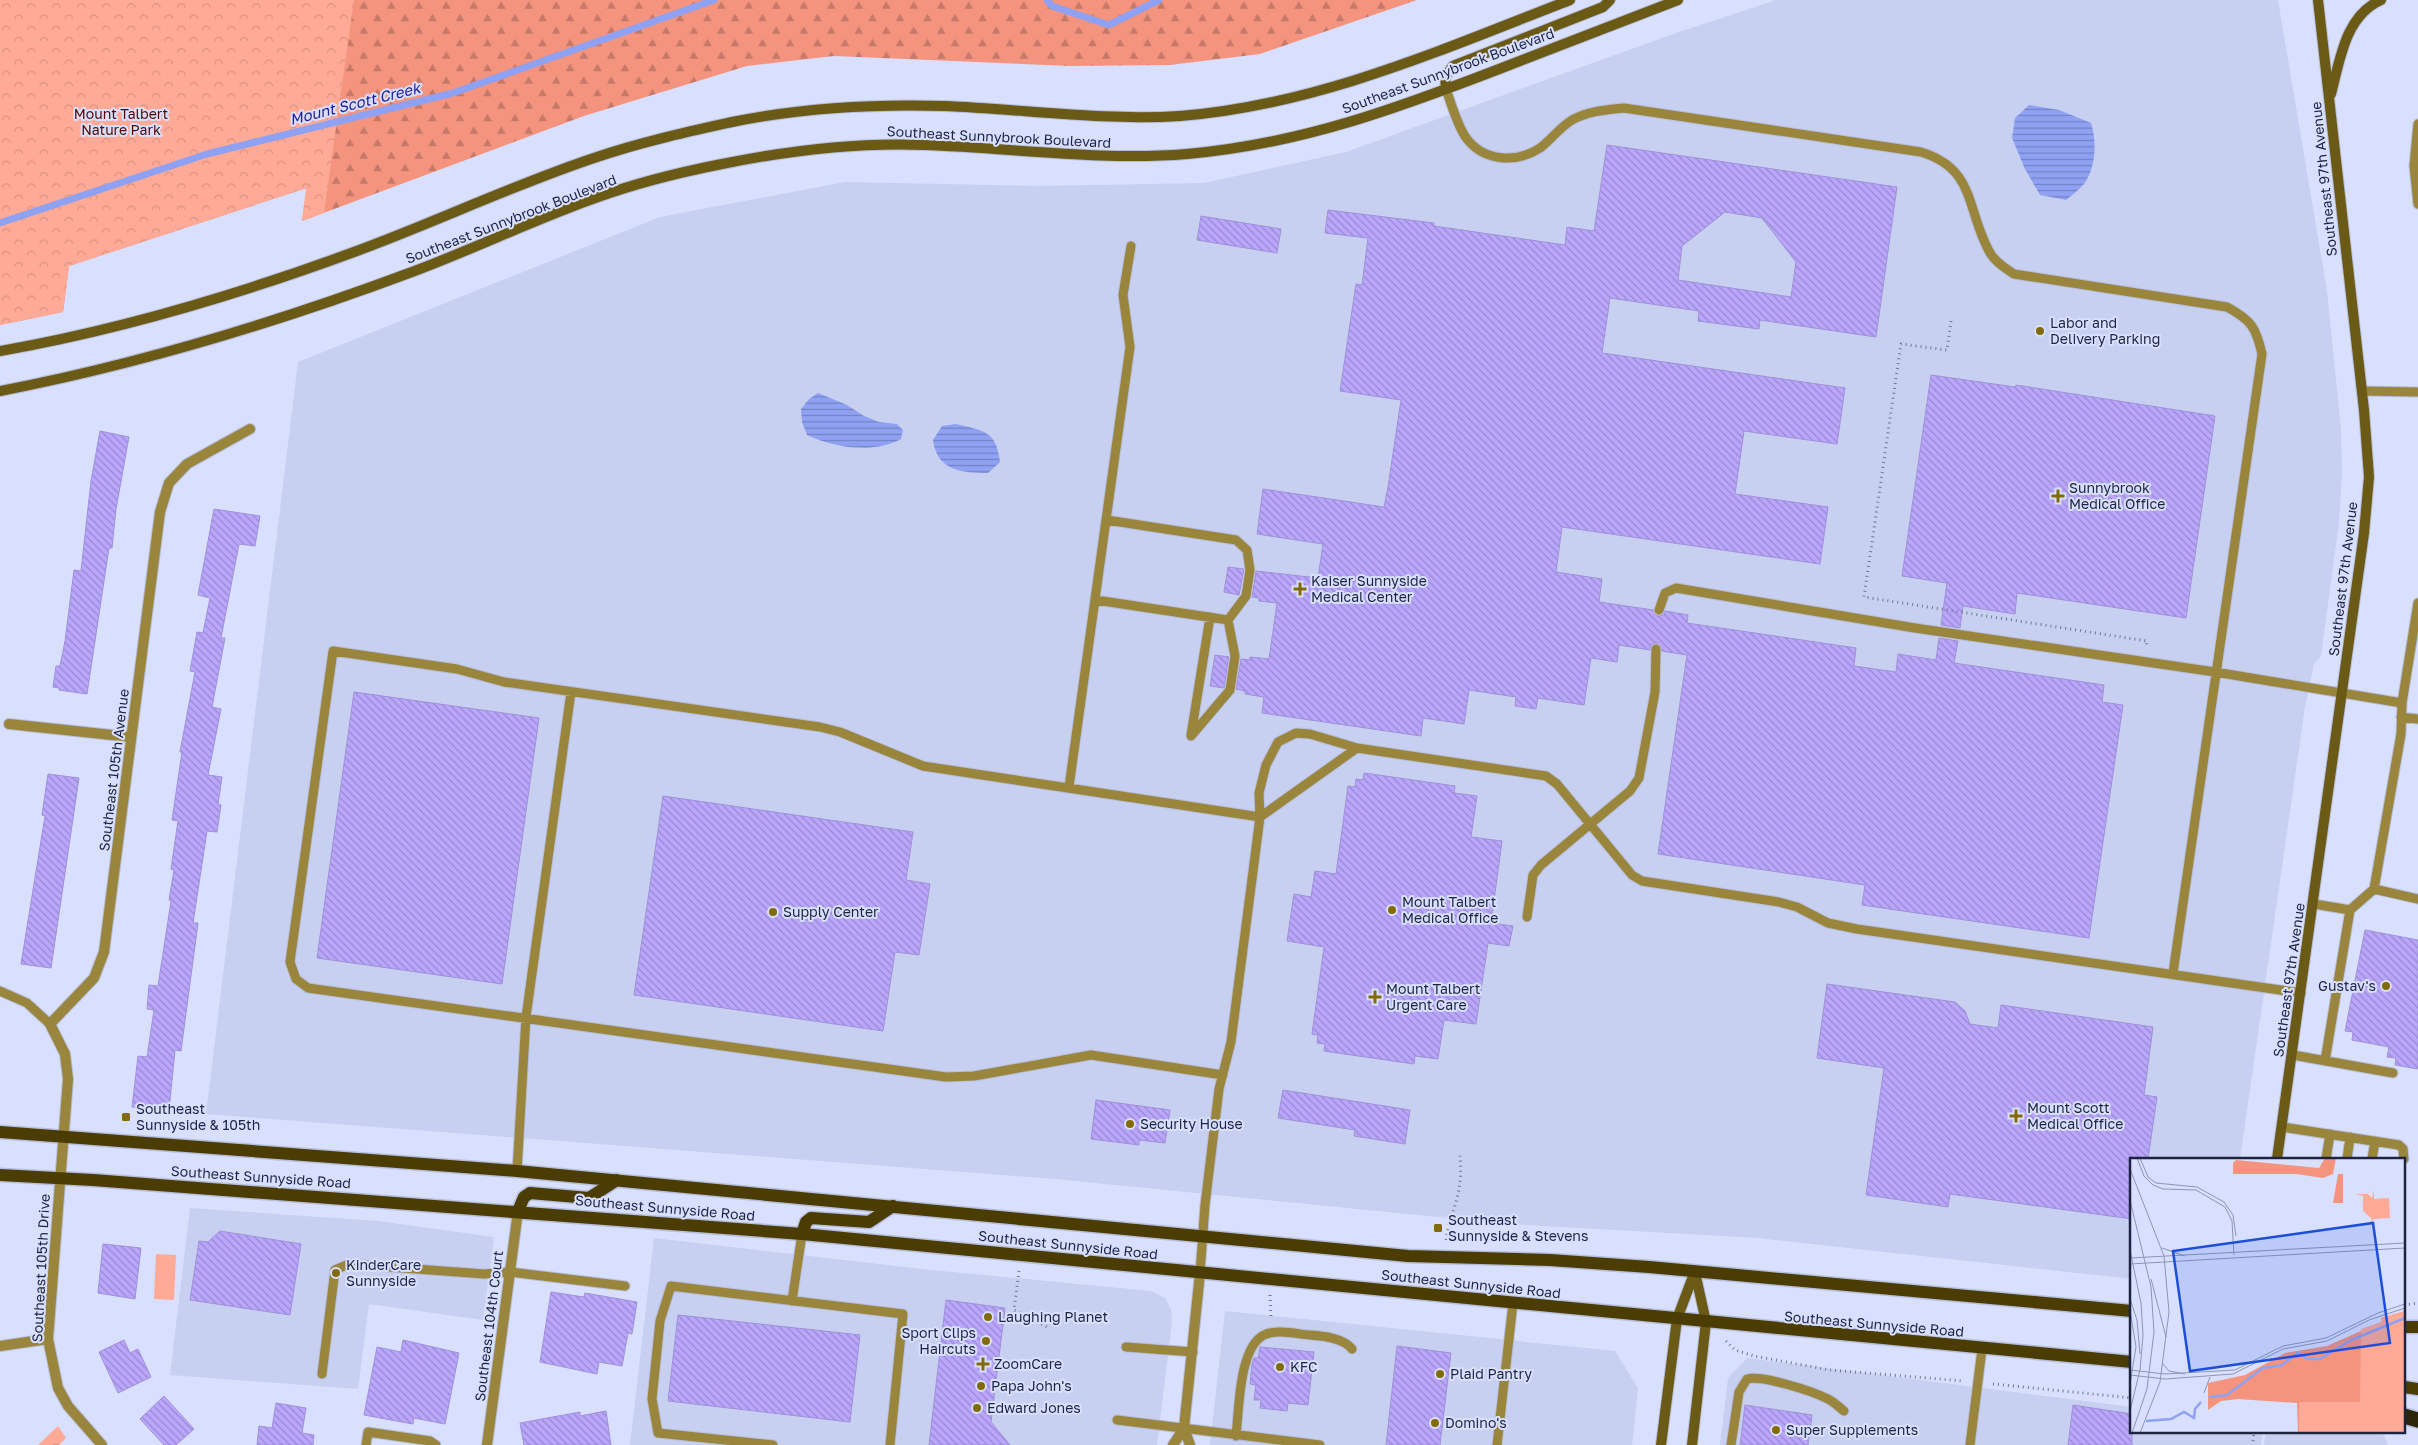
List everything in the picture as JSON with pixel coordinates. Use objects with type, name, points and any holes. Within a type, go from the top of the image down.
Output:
[{"type":"main road","name":"Southeast Sunnybrook Boulevard","points":[[0,351],[127,323],[220,297],[354,252],[598,156],[672,135],[738,121],[831,109],[944,106],[1127,117],[1183,115],[1226,110],[1265,104],[1313,93],[1387,70],[1570,0]]},
{"type":"main road","points":[[1446,90],[1445,77],[1453,66],[1603,7],[1610,0]]},
{"type":"main road","name":"Southeast Sunnybrook Boulevard","points":[[0,391],[86,374],[298,313],[415,271],[599,197],[678,174],[774,154],[840,146],[920,144],[1124,156],[1184,154],[1275,142],[1382,113],[1678,0]]},
{"type":"main road","name":"Southeast 97th Avenue","points":[[2278,1158],[2364,533],[2368,476],[2362,391],[2318,0]]},
{"type":"main road","points":[[2329,100],[2346,42],[2356,19],[2362,10],[2381,0]]},
{"type":"main road","name":"Southeast Sunnyside Road","points":[[0,1132],[517,1171],[1443,1258],[1550,1260],[1695,1271],[2130,1311]]},
{"type":"main road","name":"Southeast Sunnyside Road","points":[[0,1175],[518,1211],[802,1234],[2130,1362]]},
{"type":"main road","points":[[518,1211],[524,1197],[530,1193],[589,1198],[617,1180]]},
{"type":"main road","points":[[802,1234],[806,1222],[811,1218],[869,1222],[893,1206]]},
{"type":"main road","points":[[1661,1445],[1677,1319],[1695,1271]]},
{"type":"main road","points":[[1692,1445],[1706,1322],[1695,1271]]},
{"type":"street","name":"Southeast 105th Avenue","points":[[50,1024],[86,988],[100,966],[121,828],[130,737],[160,512],[170,483],[187,464],[250,429]]},
{"type":"street","points":[[9,724],[130,737]]},
{"type":"street","points":[[50,1024],[59,1039],[67,1067],[64,1138]]},
{"type":"street","name":"Southeast 105th Drive","points":[[64,1138],[48,1338],[58,1388],[68,1406],[102,1445]]},
{"type":"street","name":"Southeast 104th Court","points":[[487,1445],[518,1211]]},
{"type":"street","points":[[1173,1445],[1184,1428],[1200,1273]]},
{"type":"street","points":[[0,1346],[48,1338]]},
{"type":"street","points":[[1184,1428],[1190,1445]]},
{"type":"lane","points":[[1446,90],[1466,139],[1482,152],[1497,158],[1520,158],[1541,148],[1572,120],[1595,110],[1624,108],[1921,152],[1939,157],[1955,170],[1964,183],[1989,252],[2000,265],[2014,274],[2227,306],[2246,317],[2258,336],[2262,354],[2173,973]]},
{"type":"lane","points":[[2418,124],[2414,166],[2418,204]]},
{"type":"lane","points":[[1069,788],[1108,520],[1130,346],[1123,295],[1131,246]]},
{"type":"lane","points":[[2362,391],[2418,392]]},
{"type":"lane","points":[[1108,520],[1236,540],[1247,550],[1250,570],[1246,596],[1228,620],[1235,656],[1230,690],[1191,736],[1210,617]]},
{"type":"lane","points":[[1659,610],[1664,593],[1676,588],[1915,628],[2144,661],[2402,703]]},
{"type":"lane","points":[[1096,600],[1228,620]]},
{"type":"lane","points":[[2326,1061],[2350,910],[2374,889],[2401,734],[2402,703],[2418,604]]},
{"type":"lane","points":[[1527,917],[1533,875],[1541,865],[1630,790],[1639,778],[1655,692],[1656,649]]},
{"type":"lane","points":[[1223,1075],[1091,1055],[974,1076],[946,1077],[308,988],[296,979],[290,962],[334,651],[457,669],[504,682],[820,727],[840,732],[923,766],[1260,817],[1357,748]]},
{"type":"lane","points":[[517,1171],[526,1017],[571,692]]},
{"type":"lane","points":[[2401,717],[2418,720]]},
{"type":"lane","points":[[1200,1273],[1217,1108],[1232,1042],[1260,817],[1259,793],[1266,765],[1278,742],[1286,736],[1296,733],[1310,734],[1357,748],[1546,776],[1557,784],[1632,875],[1642,881],[1779,902],[1797,907],[1828,923],[1857,929],[2173,973],[2301,993]]},
{"type":"lane","points":[[2374,889],[2418,899]]},
{"type":"lane","points":[[2314,904],[2350,910]]},
{"type":"lane","points":[[0,991],[27,1004],[50,1024]]},
{"type":"lane","points":[[2293,1055],[2393,1073]]},
{"type":"lane","points":[[2282,1127],[2399,1144],[2403,1149],[2404,1158]]},
{"type":"lane","points":[[2326,1158],[2330,1134]]},
{"type":"lane","points":[[2347,1158],[2350,1137]]},
{"type":"lane","points":[[2372,1158],[2375,1141]]},
{"type":"lane","points":[[792,1301],[802,1234]]},
{"type":"lane","points":[[322,1374],[335,1270],[349,1264],[484,1274],[510,1272],[626,1286]]},
{"type":"lane","points":[[773,1445],[658,1433],[652,1398],[660,1321],[671,1286],[903,1314],[890,1445]]},
{"type":"lane","points":[[1497,1445],[1513,1303]]},
{"type":"lane","points":[[1236,1436],[1248,1351],[1263,1335],[1323,1336],[1348,1343],[1352,1349]]},
{"type":"lane","points":[[1126,1347],[1193,1352]]},
{"type":"lane","points":[[1970,1445],[1982,1349]]},
{"type":"lane","points":[[1731,1445],[1739,1392],[1747,1380],[1756,1377],[1829,1400],[1844,1411]]},
{"type":"lane","points":[[1117,1420],[1320,1445]]},
{"type":"lane","points":[[366,1445],[368,1432],[430,1441],[436,1445]]},
{"type":"path","points":[[1952,321],[1947,350],[1901,344],[1864,597],[2147,641],[2144,661]]},
{"type":"path","points":[[1443,1258],[1449,1221],[1457,1198],[1461,1172],[1460,1155]]},
{"type":"path","points":[[1021,1256],[1014,1310],[1049,1328]]},
{"type":"path","points":[[1269,1280],[1269,1318],[1284,1318],[1283,1334]]},
{"type":"path","points":[[1754,1356],[1830,1370],[1978,1382],[2130,1398]]},
{"type":"path","points":[[2252,1441],[2254,1432]]},
{"type":"shaded area","name":"Kaiser Sunnyside Medical Center","points":[[1776,0],[2278,0],[2327,291],[2341,429],[2342,474],[2339,522],[2321,656],[2314,664],[2305,707],[2240,1158],[2130,1158],[2130,1279],[1757,1238],[1508,1224],[1055,1179],[206,1114],[298,362],[660,217],[845,182],[1038,186],[1204,183],[1346,152],[1676,33]]},
{"type":"shaded area","name":"KinderCare Sunnyside","points":[[190,1208],[378,1221],[494,1237],[483,1320],[369,1304],[358,1389],[170,1375]]},
{"type":"shaded area","points":[[654,1238],[931,1270],[1151,1291],[1165,1298],[1171,1310],[1172,1322],[1157,1445],[630,1445]]},
{"type":"shaded area","points":[[1225,1311],[1615,1351],[1638,1388],[1632,1445],[1210,1445]]},
{"type":"shaded area","points":[[1747,1358],[2130,1407],[2130,1432],[2263,1432],[2261,1445],[1720,1445],[1728,1378]]},
{"type":"shaded area","points":[[2266,1432],[2354,1432],[2384,1435],[2388,1445],[2264,1445]]},
{"type":"green space","points":[[0,0],[1417,0],[1260,54],[1170,65],[1070,66],[834,56],[747,66],[584,116],[302,221],[307,188],[69,266],[63,312],[0,325]]},
{"type":"green space","name":"Mount Talbert Nature Park","points":[[0,0],[354,0],[324,213],[302,221],[306,188],[69,266],[63,312],[0,325]]},
{"type":"green space","points":[[156,1254],[176,1255],[174,1300],[154,1299]]},
{"type":"green space","points":[[58,1426],[66,1438],[59,1445],[38,1445]]},
{"type":"water","points":[[2029,105],[2059,110],[2091,123],[2095,146],[2091,170],[2084,184],[2066,200],[2040,195],[2025,169],[2012,138],[2015,118]]},
{"type":"water","points":[[818,393],[847,405],[864,416],[879,422],[897,424],[903,430],[901,439],[878,447],[854,448],[818,440],[807,435],[802,422],[801,409],[809,399]]},
{"type":"water","points":[[956,424],[974,428],[992,438],[998,451],[1000,462],[988,473],[960,471],[945,464],[940,458],[935,450],[933,440],[942,426]]},
{"type":"building","points":[[1607,145],[1897,187],[1876,337],[1760,320],[1759,329],[1698,321],[1699,311],[1610,298],[1602,353],[1845,388],[1837,444],[1744,431],[1735,494],[1828,507],[1820,564],[1562,527],[1556,572],[1602,579],[1599,602],[1653,610],[1657,616],[1663,615],[1665,611],[1688,615],[1687,623],[1856,648],[1854,666],[1896,672],[1898,654],[1936,660],[1939,638],[1958,641],[1954,663],[2104,685],[2102,702],[2123,705],[2089,938],[1862,905],[1865,885],[1658,854],[1687,655],[1662,651],[1661,646],[1657,643],[1651,645],[1650,650],[1619,645],[1617,662],[1591,658],[1584,705],[1538,698],[1536,709],[1515,706],[1516,697],[1469,690],[1464,724],[1423,718],[1421,736],[1262,713],[1264,697],[1245,694],[1245,691],[1236,689],[1241,659],[1250,660],[1250,657],[1269,659],[1277,603],[1259,601],[1259,598],[1252,597],[1256,571],[1318,578],[1323,544],[1257,534],[1263,489],[1384,507],[1388,487],[1401,400],[1340,391],[1356,284],[1362,285],[1368,238],[1325,233],[1328,210],[1434,223],[1434,226],[1565,245],[1567,227],[1594,231]],"holes":[[[1725,212],[1762,218],[1796,262],[1791,297],[1678,280],[1682,246]]]},
{"type":"building","points":[[1201,216],[1281,229],[1277,253],[1197,240]]},
{"type":"building","name":"Sunnybrook Medical Office","points":[[1931,375],[2015,387],[2016,385],[2215,416],[2186,618],[2017,593],[2015,614],[1963,606],[1960,628],[1941,625],[1947,583],[1902,576]]},
{"type":"building","points":[[100,431],[129,437],[116,509],[112,548],[109,548],[87,694],[59,690],[59,688],[53,687],[56,666],[60,666],[65,641],[74,570],[81,571],[91,481]]},
{"type":"building","points":[[214,509],[260,516],[255,546],[239,544],[221,638],[225,638],[212,707],[221,709],[208,775],[222,777],[218,804],[221,805],[217,832],[207,831],[193,923],[198,923],[181,1051],[175,1050],[169,1110],[132,1107],[138,1056],[147,1057],[154,1010],[147,1009],[149,985],[158,986],[171,901],[169,900],[174,870],[171,869],[178,821],[172,820],[182,752],[180,752],[195,672],[190,671],[197,632],[203,633],[210,598],[198,595]]},
{"type":"building","points":[[1228,567],[1244,569],[1239,595],[1224,592]]},
{"type":"building","points":[[1215,655],[1229,657],[1224,688],[1210,686]]},
{"type":"building","points":[[354,692],[539,718],[502,984],[317,958]]},
{"type":"building","name":"Mount Talbert Medical Office","points":[[1364,773],[1455,786],[1454,793],[1477,796],[1471,837],[1502,841],[1491,923],[1513,926],[1509,946],[1488,943],[1476,1024],[1444,1020],[1438,1059],[1415,1056],[1414,1064],[1324,1051],[1325,1044],[1317,1043],[1318,1035],[1312,1034],[1324,947],[1287,941],[1294,894],[1311,897],[1315,871],[1336,874],[1348,786],[1355,787],[1356,779],[1363,780]]},
{"type":"building","points":[[48,774],[79,778],[51,968],[21,964],[45,816],[42,815]]},
{"type":"building","name":"Supply Center","points":[[663,796],[913,832],[906,880],[930,884],[919,955],[895,952],[883,1031],[634,995]]},
{"type":"building","name":"Gustav's","points":[[2365,930],[2418,940],[2418,1069],[2395,1065],[2396,1058],[2387,1057],[2389,1047],[2352,1040],[2353,1032],[2345,1031]]},
{"type":"building","name":"Mount Scott Medical Office","points":[[1827,984],[1955,1002],[1965,1011],[1970,1024],[1998,1028],[2001,1005],[2153,1027],[2144,1095],[2157,1097],[2148,1158],[2130,1158],[2130,1219],[1950,1194],[1948,1207],[1866,1195],[1884,1068],[1817,1058]]},
{"type":"building","points":[[1283,1090],[1410,1110],[1405,1144],[1354,1136],[1355,1130],[1278,1118]]},
{"type":"building","name":"Security House","points":[[1096,1100],[1170,1110],[1165,1143],[1139,1140],[1139,1145],[1091,1139]]},
{"type":"building","points":[[220,1231],[301,1244],[290,1315],[190,1300],[199,1241],[208,1242]]},
{"type":"building","points":[[103,1244],[141,1248],[135,1299],[98,1293]]},
{"type":"building","points":[[551,1292],[584,1297],[585,1293],[637,1302],[632,1334],[628,1333],[622,1366],[599,1362],[597,1374],[540,1362]]},
{"type":"building","points":[[946,1300],[1005,1308],[991,1422],[1010,1445],[929,1445]]},
{"type":"building","points":[[678,1315],[860,1335],[850,1422],[668,1401]]},
{"type":"building","points":[[124,1340],[130,1353],[138,1349],[151,1377],[118,1393],[99,1352]]},
{"type":"building","points":[[403,1340],[459,1353],[445,1424],[414,1418],[413,1424],[364,1415],[377,1347],[401,1352]]},
{"type":"building","points":[[1397,1346],[1451,1353],[1440,1445],[1386,1445]]},
{"type":"building","points":[[1260,1347],[1314,1352],[1308,1405],[1288,1403],[1287,1411],[1260,1408],[1261,1400],[1254,1400],[1256,1385],[1250,1384],[1252,1364],[1254,1358],[1258,1358]]},
{"type":"building","points":[[164,1396],[194,1429],[176,1445],[164,1445],[140,1419]]},
{"type":"building","points":[[276,1403],[306,1408],[302,1433],[314,1435],[313,1445],[257,1445],[259,1426],[272,1428]]},
{"type":"building","name":"Super Supplements","points":[[1745,1405],[1812,1415],[1808,1445],[1740,1445]]},
{"type":"building","points":[[2073,1405],[2130,1414],[2132,1445],[2068,1445]]},
{"type":"building","points":[[606,1411],[611,1445],[524,1445],[520,1423],[580,1412],[580,1416]]},
{"type":"waterway","name":"Mount Scott Creek","points":[[0,223],[207,154],[453,93],[714,0]]},
{"type":"waterway","name":"Mount Scott Creek","points":[[1047,0],[1052,6],[1109,25],[1159,0]]},
{"type":"place","name":"Labor and Delivery Parking","points":[[2040,331]]},
{"type":"place","name":"Sunnybrook Medical Office","points":[[2058,496]]},
{"type":"place","name":"Kaiser Sunnyside Medical Center","points":[[1300,589]]},
{"type":"place","name":"Mount Talbert Medical Office","points":[[1392,910]]},
{"type":"place","name":"Supply Center","points":[[773,912]]},
{"type":"place","name":"Gustav's","points":[[2386,986]]},
{"type":"place","name":"Mount Talbert Urgent Care","points":[[1375,997]]},
{"type":"place","name":"Mount Scott Medical Office","points":[[2016,1116]]},
{"type":"place","name":"Southeast Sunnyside & 105th","points":[[126,1117]]},
{"type":"place","name":"Security House","points":[[1130,1124]]},
{"type":"place","name":"Southeast Sunnyside & Stevens","points":[[1438,1228]]},
{"type":"place","name":"KinderCare Sunnyside","points":[[336,1273]]},
{"type":"place","name":"Laughing Planet","points":[[988,1317]]},
{"type":"place","name":"Sport Clips Haircuts","points":[[986,1341]]},
{"type":"place","name":"ZoomCare","points":[[983,1364]]},
{"type":"place","name":"KFC","points":[[1280,1367]]},
{"type":"place","name":"Plaid Pantry","points":[[1440,1374]]},
{"type":"place","name":"Papa John's","points":[[981,1386]]},
{"type":"place","name":"Edward Jones","points":[[977,1408]]},
{"type":"place","name":"Domino's","points":[[1435,1423]]},
{"type":"place","name":"Super Supplements","points":[[1776,1430]]}]
